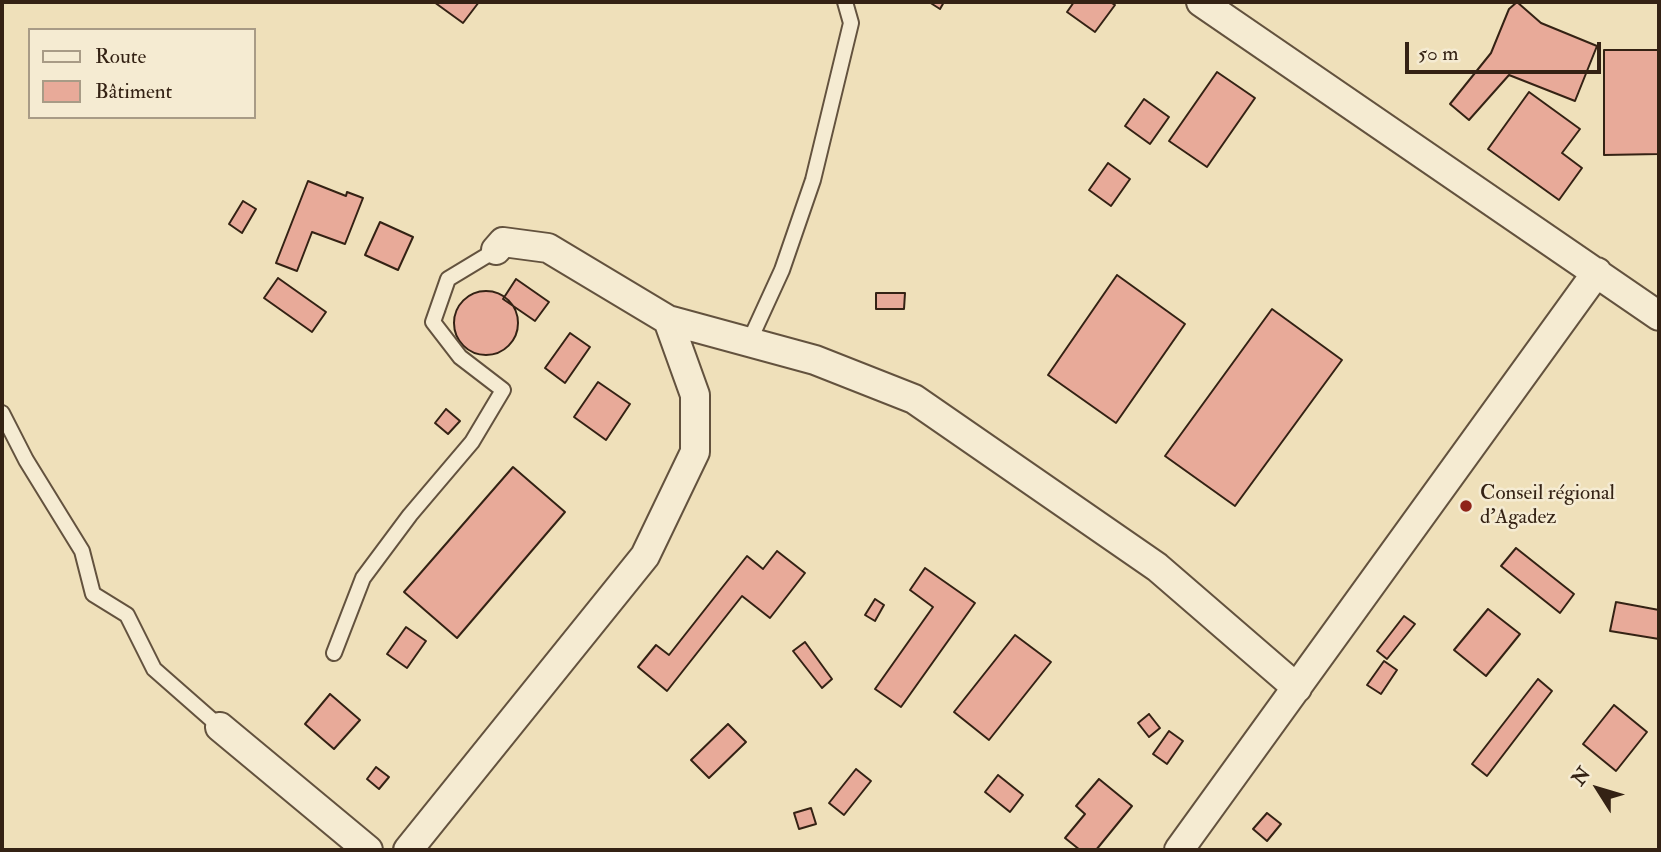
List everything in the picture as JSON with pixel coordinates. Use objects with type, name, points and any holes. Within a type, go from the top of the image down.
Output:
[{"type":"street","points":[[1201,2],[1659,316]]},
{"type":"street","points":[[496,250],[503,242],[548,248],[668,320],[815,360],[914,399],[1157,568],[1297,688]]},
{"type":"street","points":[[1180,850],[1597,272]]},
{"type":"street","points":[[408,850],[645,556],[695,452],[695,395],[668,320]]},
{"type":"street","points":[[220,727],[368,850]]},
{"type":"lane","points":[[749,342],[782,270],[813,180],[851,23],[845,2]]},
{"type":"lane","points":[[334,653],[363,578],[472,442],[503,390],[460,357],[433,322],[448,279],[496,250]]},
{"type":"lane","points":[[2,413],[26,460],[82,551],[93,594],[127,615],[154,668],[220,727]]},
{"type":"building","points":[[434,2],[479,2],[463,23]]},
{"type":"building","points":[[929,2],[944,2],[940,9]]},
{"type":"building","points":[[1074,2],[1110,2],[1115,5],[1095,32],[1067,12]]},
{"type":"building","points":[[1517,2],[1541,23],[1597,46],[1575,101],[1509,75],[1469,120],[1450,104],[1491,53],[1509,9]]},
{"type":"building","points":[[1604,50],[1659,50],[1659,154],[1604,155]]},
{"type":"building","points":[[1217,72],[1255,98],[1207,167],[1169,141]]},
{"type":"building","points":[[1529,92],[1580,129],[1562,153],[1582,168],[1559,200],[1488,149]]},
{"type":"building","points":[[1144,99],[1169,117],[1150,144],[1125,126]]},
{"type":"building","points":[[1108,163],[1130,179],[1111,206],[1089,190]]},
{"type":"building","points":[[308,181],[346,196],[347,192],[363,198],[345,244],[312,232],[297,271],[276,263]]},
{"type":"building","points":[[243,201],[256,209],[242,233],[229,224]]},
{"type":"building","points":[[380,222],[413,237],[398,270],[365,255]]},
{"type":"building","points":[[1117,275],[1185,324],[1116,423],[1048,375]]},
{"type":"building","points":[[278,278],[326,312],[312,332],[264,298]]},
{"type":"building","points":[[516,279],[549,302],[535,321],[503,299]]},
{"type":"building","points":[[486,291],[504,297],[512,305],[518,323],[512,341],[504,349],[486,355],[468,349],[460,341],[454,323],[460,305],[468,297]]},
{"type":"building","points":[[876,293],[905,293],[904,309],[876,309]]},
{"type":"building","points":[[1272,309],[1342,360],[1235,506],[1165,456]]},
{"type":"building","points":[[570,333],[590,347],[565,383],[545,368]]},
{"type":"building","points":[[598,382],[630,404],[606,440],[574,417]]},
{"type":"building","points":[[446,409],[460,421],[448,434],[435,423]]},
{"type":"building","points":[[513,467],[565,512],[457,638],[404,592]]},
{"type":"building","points":[[1516,548],[1574,594],[1560,613],[1501,566]]},
{"type":"building","points":[[777,551],[805,573],[770,618],[742,596],[667,691],[638,667],[656,645],[669,655],[747,556],[763,569]]},
{"type":"building","points":[[925,568],[975,603],[901,707],[875,689],[933,607],[910,590]]},
{"type":"building","points":[[875,599],[884,605],[875,621],[865,615]]},
{"type":"building","points":[[1616,602],[1659,610],[1659,639],[1610,631]]},
{"type":"building","points":[[1488,609],[1520,634],[1486,676],[1454,650]]},
{"type":"building","points":[[1404,616],[1415,624],[1387,659],[1377,651]]},
{"type":"building","points":[[406,627],[426,641],[407,668],[387,654]]},
{"type":"building","points":[[1015,635],[1051,662],[989,740],[954,712]]},
{"type":"building","points":[[805,642],[832,679],[822,688],[793,651]]},
{"type":"building","points":[[1384,661],[1397,670],[1381,694],[1367,685]]},
{"type":"building","points":[[1538,679],[1552,691],[1487,776],[1472,764]]},
{"type":"building","points":[[330,694],[360,720],[334,749],[305,724]]},
{"type":"building","points":[[1614,705],[1647,732],[1616,771],[1583,744]]},
{"type":"building","points":[[1149,714],[1160,728],[1149,737],[1138,723]]},
{"type":"building","points":[[728,724],[746,742],[709,778],[691,760]]},
{"type":"building","points":[[1169,731],[1183,741],[1167,764],[1153,754]]},
{"type":"building","points":[[376,767],[389,777],[379,789],[367,779]]},
{"type":"building","points":[[856,769],[871,781],[844,815],[829,803]]},
{"type":"building","points":[[998,775],[1023,795],[1010,812],[985,792]]},
{"type":"building","points":[[1099,779],[1132,806],[1096,850],[1080,850],[1065,838],[1085,814],[1076,806]]},
{"type":"building","points":[[811,808],[816,824],[799,829],[794,813]]},
{"type":"building","points":[[1267,813],[1281,824],[1267,841],[1253,829]]},
{"type":"place","name":"Conseil régional d'Agadez","points":[[1466,506]]}]
